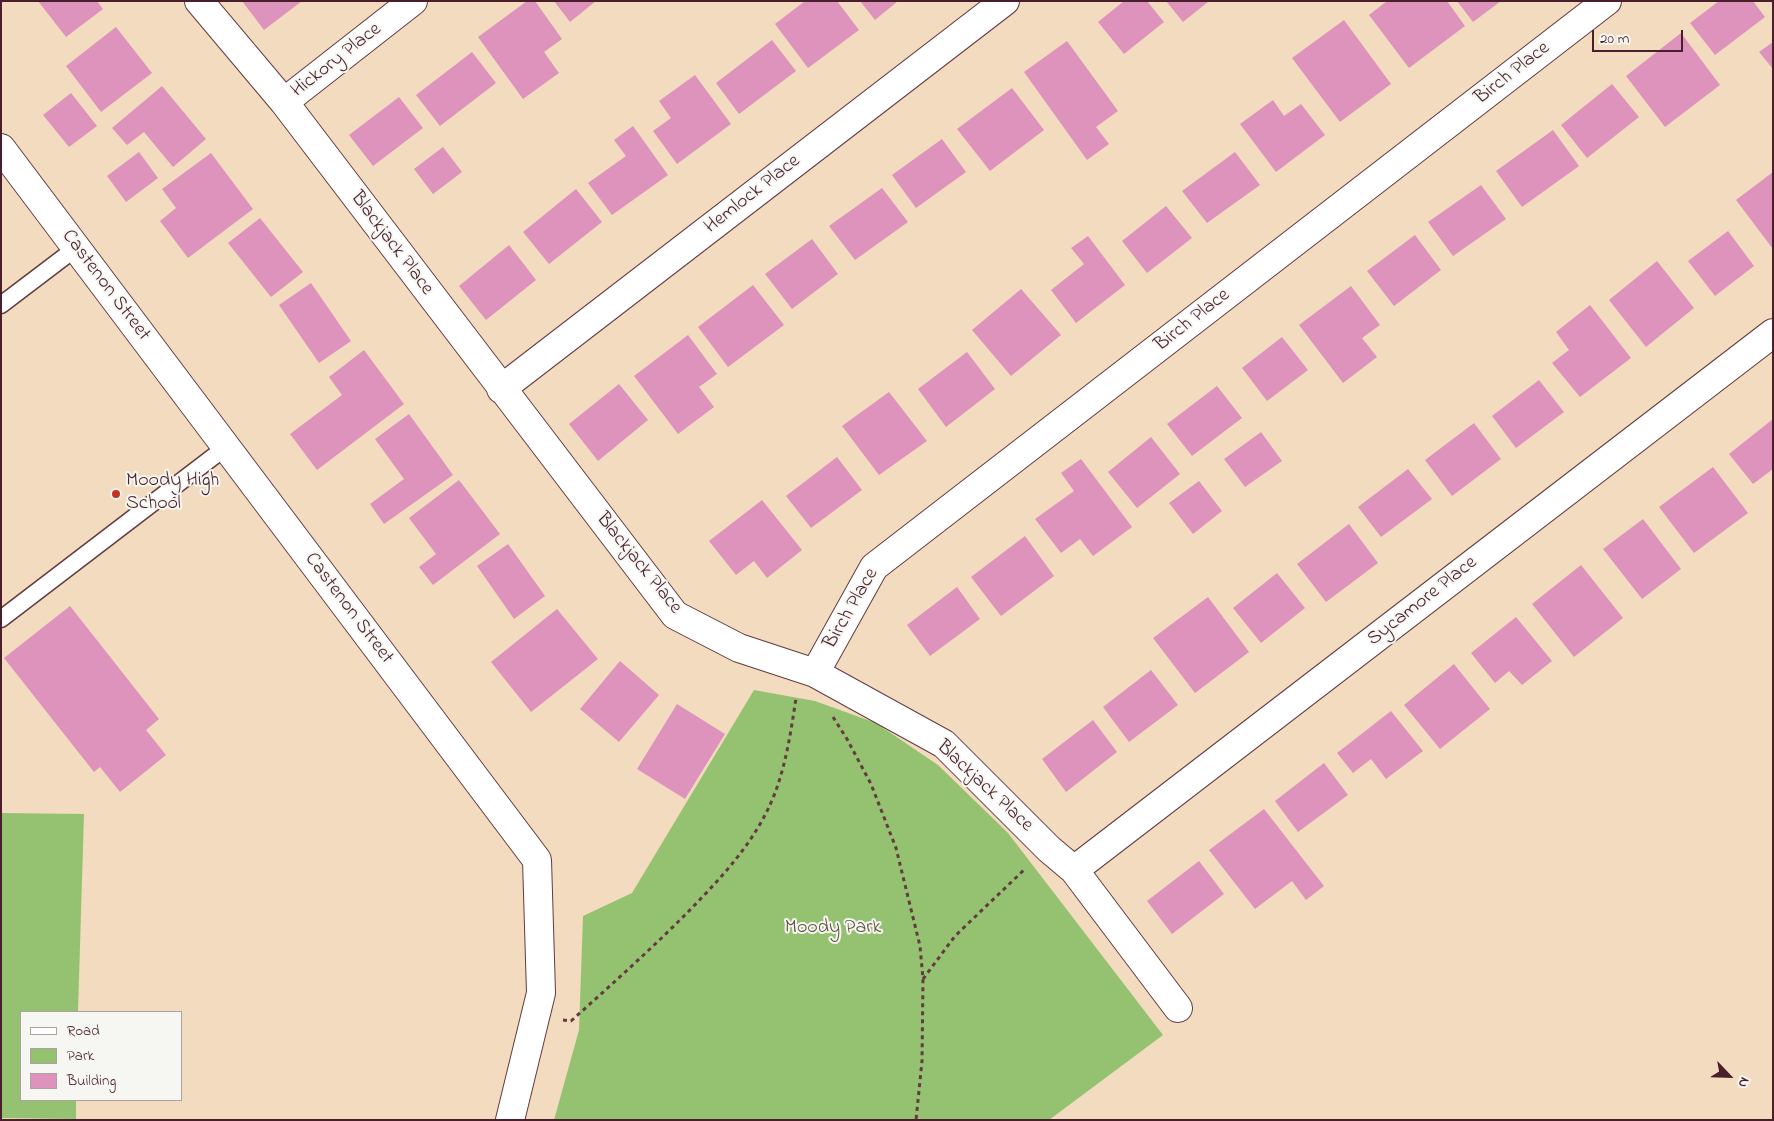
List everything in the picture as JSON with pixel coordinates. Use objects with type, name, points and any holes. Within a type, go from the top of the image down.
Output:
[{"type":"street","name":"Blackjack Place","points":[[199,1],[284,102],[675,615],[739,648],[815,673],[944,744],[1049,848],[1074,870],[1178,1008]]},
{"type":"street","name":"Hickory Place","points":[[284,102],[413,1]]},
{"type":"street","name":"Hemlock Place","points":[[501,388],[1005,1]]},
{"type":"street","name":"Birch Place","points":[[815,673],[874,567],[1608,1]]},
{"type":"street","name":"Castenon Street","points":[[1,148],[537,860],[541,993],[510,1120]]},
{"type":"street","name":"Sycamore Place","points":[[1074,870],[1773,333]]},
{"type":"lane","points":[[1,305],[76,248]]},
{"type":"lane","points":[[1,619],[226,446]]},
{"type":"path","points":[[840,686],[828,709],[847,739],[870,784],[896,848],[920,946],[923,979],[922,1061],[916,1120]]},
{"type":"path","points":[[535,1018],[571,1021],[663,937],[719,880],[749,842],[773,798],[785,758],[796,697]]},
{"type":"path","points":[[923,979],[954,936],[1009,882],[1049,848]]},
{"type":"green space","name":"Moody Park","points":[[754,690],[815,701],[876,723],[938,765],[1008,833],[1163,1035],[1049,1120],[554,1120],[579,1030],[583,916],[632,893]]},
{"type":"green space","points":[[1,813],[84,814],[78,1011],[20,1011],[20,1101],[76,1101],[76,1119],[1,1118]]},
{"type":"building","points":[[38,1],[97,1],[103,9],[66,37]]},
{"type":"building","points":[[242,1],[302,1],[264,30]]},
{"type":"building","points":[[527,1],[535,1],[562,39],[544,52],[559,73],[523,99],[478,37]]},
{"type":"building","points":[[554,1],[596,1],[570,22]]},
{"type":"building","points":[[805,1],[837,1],[859,30],[808,68],[775,24]]},
{"type":"building","points":[[860,1],[898,1],[875,20]]},
{"type":"building","points":[[1124,1],[1147,1],[1164,22],[1124,54],[1098,22]]},
{"type":"building","points":[[1166,1],[1209,1],[1183,22]]},
{"type":"building","points":[[1387,1],[1447,1],[1465,26],[1409,68],[1369,15]]},
{"type":"building","points":[[1457,1],[1501,1],[1473,22]]},
{"type":"building","points":[[1719,1],[1753,1],[1765,17],[1715,55],[1690,23]]},
{"type":"building","points":[[1344,20],[1391,84],[1340,122],[1292,58]]},
{"type":"building","points":[[116,27],[152,73],[101,112],[66,66]]},
{"type":"building","points":[[1681,33],[1720,85],[1665,127],[1626,76]]},
{"type":"building","points":[[772,40],[796,71],[739,114],[716,83]]},
{"type":"building","points":[[1067,41],[1118,111],[1096,127],[1109,144],[1087,160],[1024,72]]},
{"type":"building","points":[[1773,42],[1773,69],[1759,52]]},
{"type":"building","points":[[472,52],[496,83],[440,126],[416,95]]},
{"type":"building","points":[[695,75],[731,124],[677,164],[653,131],[671,118],[659,101]]},
{"type":"building","points":[[1612,84],[1639,117],[1587,158],[1561,125]]},
{"type":"building","points":[[162,86],[206,139],[173,167],[144,132],[127,145],[112,128]]},
{"type":"building","points":[[1012,88],[1044,130],[990,171],[957,129]]},
{"type":"building","points":[[71,93],[97,126],[69,147],[43,115]]},
{"type":"building","points":[[399,97],[423,128],[373,166],[349,135]]},
{"type":"building","points":[[1273,100],[1284,116],[1301,104],[1325,135],[1276,172],[1240,124]]},
{"type":"building","points":[[633,126],[668,175],[612,215],[588,183],[626,156],[614,140]]},
{"type":"building","points":[[1553,130],[1579,166],[1522,207],[1496,171]]},
{"type":"building","points":[[942,139],[966,172],[916,208],[892,175]]},
{"type":"building","points":[[443,147],[462,172],[433,194],[414,169]]},
{"type":"building","points":[[139,152],[158,178],[126,202],[107,176]]},
{"type":"building","points":[[1235,152],[1260,185],[1207,223],[1182,191]]},
{"type":"building","points":[[211,153],[253,209],[188,258],[160,221],[176,208],[162,189]]},
{"type":"building","points":[[1773,172],[1773,249],[1736,200]]},
{"type":"building","points":[[1481,185],[1506,219],[1453,256],[1428,222]]},
{"type":"building","points":[[882,188],[908,222],[855,260],[829,226]]},
{"type":"building","points":[[576,189],[602,222],[549,264],[523,232]]},
{"type":"building","points":[[1166,206],[1192,238],[1147,273],[1122,241]]},
{"type":"building","points":[[260,218],[303,272],[271,297],[228,243]]},
{"type":"building","points":[[1728,231],[1754,266],[1715,296],[1688,261]]},
{"type":"building","points":[[1415,235],[1441,270],[1394,306],[1367,271]]},
{"type":"building","points":[[1088,236],[1125,285],[1076,323],[1051,290],[1084,264],[1071,248]]},
{"type":"building","points":[[812,239],[838,274],[792,309],[765,274]]},
{"type":"building","points":[[509,245],[536,280],[486,320],[459,286]]},
{"type":"building","points":[[1657,261],[1694,308],[1646,347],[1609,300]]},
{"type":"building","points":[[311,283],[351,341],[319,363],[279,305]]},
{"type":"building","points":[[753,285],[784,325],[728,367],[698,327]]},
{"type":"building","points":[[1351,286],[1380,325],[1362,338],[1377,357],[1343,383],[1299,325]]},
{"type":"building","points":[[1021,289],[1061,335],[1011,376],[972,330]]},
{"type":"building","points":[[1590,305],[1631,358],[1580,397],[1552,363],[1569,350],[1556,332]]},
{"type":"building","points":[[688,335],[717,374],[699,387],[714,407],[678,434],[634,376]]},
{"type":"building","points":[[1282,337],[1308,370],[1267,401],[1242,368]]},
{"type":"building","points":[[364,350],[404,404],[317,470],[290,434],[342,395],[329,377]]},
{"type":"building","points":[[967,352],[995,389],[946,427],[918,389]]},
{"type":"building","points":[[1539,380],[1564,412],[1516,448],[1492,416]]},
{"type":"building","points":[[619,384],[648,420],[598,461],[569,424]]},
{"type":"building","points":[[1217,386],[1242,418],[1192,456],[1167,424]]},
{"type":"building","points":[[889,392],[927,441],[879,475],[842,426]]},
{"type":"building","points":[[409,414],[453,475],[384,524],[370,504],[404,479],[375,439]]},
{"type":"building","points":[[1773,419],[1773,469],[1753,484],[1729,454]]},
{"type":"building","points":[[1474,423],[1501,459],[1452,496],[1425,460]]},
{"type":"building","points":[[1261,432],[1282,461],[1245,487],[1224,459]]},
{"type":"building","points":[[1151,437],[1180,474],[1137,508],[1108,472]]},
{"type":"building","points":[[837,457],[862,490],[811,528],[786,496]]},
{"type":"building","points":[[1081,459],[1132,527],[1093,556],[1080,539],[1061,553],[1035,519],[1074,491],[1061,473]]},
{"type":"building","points":[[1713,467],[1748,513],[1694,553],[1659,507]]},
{"type":"building","points":[[1408,469],[1432,499],[1381,537],[1358,507]]},
{"type":"building","points":[[459,480],[500,534],[433,585],[419,567],[436,554],[409,518]]},
{"type":"building","points":[[1199,481],[1222,511],[1193,534],[1169,503]]},
{"type":"building","points":[[762,500],[802,550],[767,578],[754,561],[736,575],[709,541]]},
{"type":"building","points":[[1643,519],[1681,569],[1642,599],[1603,549]]},
{"type":"building","points":[[1349,524],[1378,563],[1326,602],[1297,564]]},
{"type":"building","points":[[1025,536],[1054,576],[1001,616],[971,577]]},
{"type":"building","points":[[508,544],[545,596],[514,619],[477,566]]},
{"type":"building","points":[[1581,565],[1623,618],[1574,657],[1532,604]]},
{"type":"building","points":[[1277,573],[1305,608],[1261,643],[1233,608]]},
{"type":"building","points":[[957,587],[980,619],[930,656],[907,625]]},
{"type":"building","points":[[1208,597],[1249,652],[1195,693],[1153,638]]},
{"type":"building","points":[[70,606],[159,719],[146,730],[166,755],[120,792],[100,767],[94,772],[4,658]]},
{"type":"building","points":[[557,609],[598,659],[531,712],[491,662]]},
{"type":"building","points":[[1516,617],[1552,661],[1522,685],[1509,671],[1495,683],[1471,653]]},
{"type":"building","points":[[620,661],[659,695],[619,742],[580,709]]},
{"type":"building","points":[[1454,664],[1490,709],[1440,749],[1404,705]]},
{"type":"building","points":[[1151,670],[1178,705],[1129,742],[1103,707]]},
{"type":"building","points":[[677,704],[725,734],[685,799],[637,769]]},
{"type":"building","points":[[1391,711],[1423,751],[1386,779],[1371,759],[1353,773],[1337,753]]},
{"type":"building","points":[[1093,720],[1117,752],[1066,792],[1042,759]]},
{"type":"building","points":[[1324,763],[1348,795],[1298,832],[1275,801]]},
{"type":"building","points":[[1264,809],[1324,886],[1306,900],[1292,881],[1255,909],[1209,850]]},
{"type":"building","points":[[1199,861],[1224,894],[1172,934],[1147,901]]},
{"type":"place","name":"Moody High School","points":[[116,494]]}]
